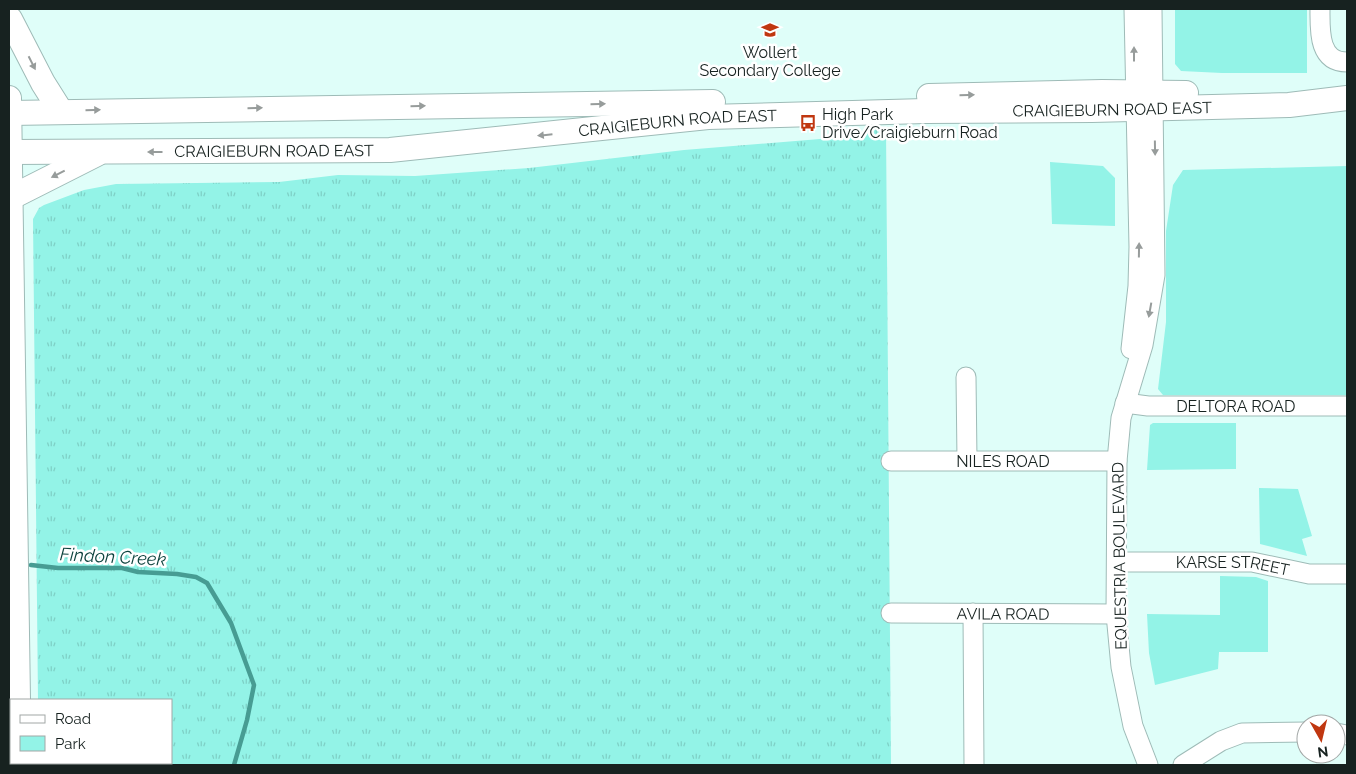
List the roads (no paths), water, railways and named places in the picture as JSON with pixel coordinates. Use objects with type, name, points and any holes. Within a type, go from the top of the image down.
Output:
[{"type":"main road","points":[[9,56],[10,14]]},
{"type":"main road","points":[[10,14],[42,83],[60,110]]},
{"type":"main road","name":"CRAIGIEBURN ROAD EAST","points":[[9,113],[60,110],[831,101],[955,95],[1290,105],[1347,97]]},
{"type":"main road","points":[[9,97],[9,152],[12,197],[13,607],[18,699]]},
{"type":"main road","name":"CRAIGIEBURN ROAD EAST","points":[[9,152],[390,150],[708,117],[925,111],[1145,100]]},
{"type":"main road","points":[[12,197],[101,152]]},
{"type":"street","points":[[1134,9],[1145,100]]},
{"type":"street","points":[[1145,100],[1152,9]]},
{"type":"street","points":[[1320,9],[1320,37],[1325,50],[1334,59],[1347,62]]},
{"type":"street","name":"EQUESTRIA BOULEVARD","points":[[1145,100],[1155,275],[1143,345],[1125,403],[1117,460],[1116,614],[1125,696],[1133,726],[1148,765]]},
{"type":"street","points":[[966,377],[967,460]]},
{"type":"street","name":"DELTORA ROAD","points":[[1125,403],[1148,406],[1347,406]]},
{"type":"street","name":"NILES ROAD","points":[[891,461],[1117,460]]},
{"type":"street","name":"KARSE STREET","points":[[1116,562],[1252,562],[1308,574],[1347,574]]},
{"type":"street","name":"AVILA ROAD","points":[[891,613],[1116,614]]},
{"type":"street","points":[[974,613],[974,765]]},
{"type":"street","points":[[1183,765],[1234,736],[1251,732],[1296,732]]},
{"type":"waterway","name":"Findon Creek","points":[[31,565],[58,568],[122,568],[138,572],[196,577],[207,583],[231,623],[254,685],[247,720],[234,765]]},
{"type":"place","name":"Wollert Secondary College","points":[[770,30]]},
{"type":"place","name":"High Park Drive/Craigieburn Road","points":[[808,123]]}]
